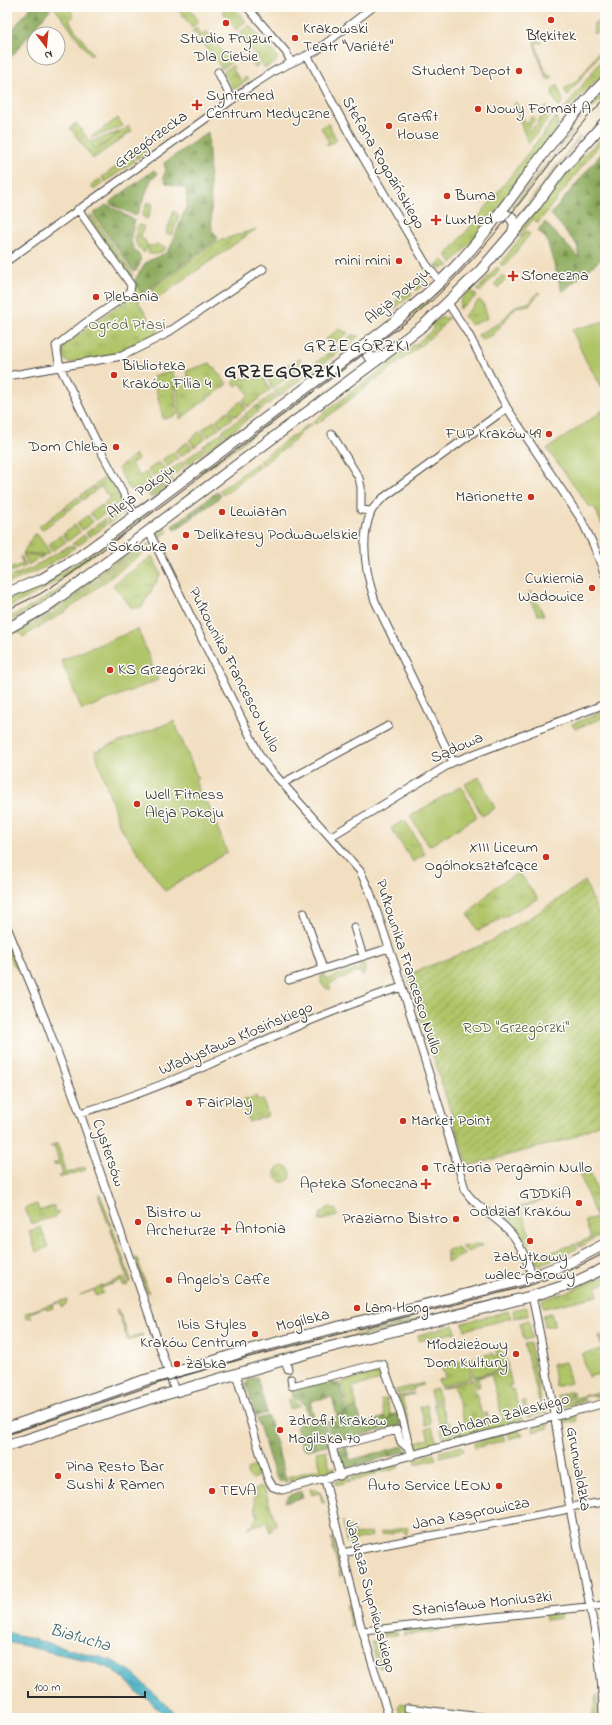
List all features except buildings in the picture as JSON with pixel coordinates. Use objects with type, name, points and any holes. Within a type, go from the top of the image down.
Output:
[{"type":"main road","name":"Aleja Pokoju","points":[[7,593],[32,584],[55,572],[83,554],[415,304],[440,282],[468,253],[497,218],[543,153],[586,101],[605,81]]},
{"type":"main road","points":[[7,629],[54,602],[416,332],[481,270],[561,171],[605,122]]},
{"type":"main road","points":[[497,218],[505,215],[511,216],[515,224],[513,232]]},
{"type":"main road","points":[[369,340],[365,349],[369,357],[375,359],[383,356]]},
{"type":"main road","name":"Mogilska","points":[[7,1428],[139,1382],[248,1350],[533,1277],[570,1262],[605,1244]]},
{"type":"main road","name":"Mogilska","points":[[7,1446],[175,1391],[236,1374],[286,1364],[532,1296],[573,1283],[605,1268]]},
{"type":"street","points":[[247,7],[284,50],[291,62]]},
{"type":"street","name":"Grzegórzecka","points":[[7,261],[254,84],[291,62],[324,45],[373,7]]},
{"type":"street","name":"Stefana Rogozińskiego","points":[[307,55],[351,137],[426,264],[440,282]]},
{"type":"street","points":[[218,72],[232,100]]},
{"type":"street","points":[[78,209],[131,285],[130,291],[127,295],[84,324],[56,346],[60,367],[101,451],[135,515]]},
{"type":"street","points":[[7,376],[122,356],[164,335],[263,269]]},
{"type":"street","points":[[448,303],[469,335],[507,408],[581,519],[605,575]]},
{"type":"street","points":[[453,762],[374,601],[367,579],[365,551],[366,532],[371,511],[383,498],[507,408]]},
{"type":"street","points":[[332,434],[359,478],[362,510],[371,511]]},
{"type":"street","name":"Pułkownika Francesco Nullo","points":[[149,532],[261,758],[360,871],[370,892],[402,987],[466,1192],[473,1201],[510,1232],[527,1262],[533,1277]]},
{"type":"street","name":"Sądowa","points":[[330,837],[453,762],[605,704]]},
{"type":"street","points":[[283,783],[388,726]]},
{"type":"street","points":[[304,913],[323,969]]},
{"type":"street","points":[[354,927],[363,956]]},
{"type":"street","name":"Cystersów","points":[[7,928],[45,1019],[80,1113],[175,1391]]},
{"type":"street","points":[[289,980],[389,948]]},
{"type":"street","name":"Władysława Kłosińskiego","points":[[80,1113],[157,1088],[335,1011],[402,987]]},
{"type":"street","name":"Grunwaldzka","points":[[532,1296],[570,1508],[589,1607],[593,1620],[604,1700],[603,1718]]},
{"type":"street","points":[[291,1379],[292,1386],[377,1364],[383,1364],[400,1411],[412,1454]]},
{"type":"street","name":"Bohdana Zaleskiego","points":[[236,1374],[267,1476],[274,1488],[280,1490],[340,1476],[412,1454],[605,1403]]},
{"type":"street","points":[[340,1476],[332,1447],[397,1430],[401,1442],[412,1454]]},
{"type":"street","name":"Janusza Supniewskiego","points":[[325,1480],[342,1553],[389,1718]]},
{"type":"street","name":"Jana Kasprowicza","points":[[342,1553],[605,1502]]},
{"type":"street","name":"Stanisława Moniuszki","points":[[363,1631],[605,1605]]},
{"type":"street","points":[[408,1708],[490,1718]]},
{"type":"green space","points":[[31,7],[51,8],[36,26],[26,26],[26,39],[7,62],[7,36]]},
{"type":"green space","points":[[54,7],[68,7],[74,16],[69,20],[93,54],[91,56]]},
{"type":"green space","points":[[177,7],[188,7],[199,21],[192,28]]},
{"type":"green space","points":[[228,7],[234,7],[246,21],[236,30],[222,11]]},
{"type":"green space","points":[[605,20],[597,33],[593,33],[594,23]]},
{"type":"green space","points":[[250,26],[276,55],[277,60],[275,63],[265,68],[239,33]]},
{"type":"green space","points":[[196,27],[202,35],[207,31],[230,63],[222,69],[195,32],[192,31]]},
{"type":"green space","points":[[537,40],[542,43],[537,42],[536,45],[546,74],[553,77],[550,80],[546,78],[534,44],[534,41]]},
{"type":"green space","points":[[603,46],[605,48],[567,96],[564,89],[570,86],[581,76]]},
{"type":"green space","points":[[251,55],[258,65],[255,68],[247,58],[243,61],[241,59]]},
{"type":"green space","points":[[605,56],[605,72],[570,106],[564,109]]},
{"type":"green space","points":[[232,65],[234,68],[233,70],[241,81],[246,77],[248,80],[235,89],[233,89],[223,72]]},
{"type":"green space","points":[[557,85],[563,101],[559,107],[552,95],[553,89]]},
{"type":"green space","points":[[600,94],[604,98],[575,121]]},
{"type":"green space","points":[[516,102],[526,124],[532,116],[536,119],[527,129],[529,131],[534,126],[536,127],[540,118],[542,119],[545,115],[543,114],[545,111],[543,110],[546,106],[552,115],[528,144],[514,104]]},
{"type":"green space","points":[[556,117],[558,124],[556,130],[487,224],[452,263],[446,255],[477,219]]},
{"type":"green space","points":[[118,118],[123,126],[92,138],[91,137]]},
{"type":"green space","points":[[76,123],[96,150],[129,126],[132,131],[93,159],[70,128]]},
{"type":"green space","points":[[328,123],[337,140],[328,145],[326,144],[329,142],[321,128]]},
{"type":"green space","points":[[123,130],[96,150],[90,142]]},
{"type":"green space","points":[[573,131],[513,208],[513,205]]},
{"type":"green space","points":[[208,132],[212,230],[218,238],[143,294],[134,281],[145,264],[147,264],[145,263],[146,262],[166,253],[171,246],[187,205],[186,189],[166,183],[163,177],[166,170],[164,163]]},
{"type":"green space","points":[[580,136],[524,212],[520,213]]},
{"type":"green space","points":[[603,137],[605,137],[538,223],[533,219],[519,237],[519,232],[576,162]]},
{"type":"green space","points":[[145,147],[147,149],[146,152],[137,159],[133,155]]},
{"type":"green space","points":[[605,149],[605,256],[562,292],[547,240],[538,230],[545,222],[579,258],[577,245],[551,214]]},
{"type":"green space","points":[[131,156],[135,161],[105,182],[102,177]]},
{"type":"green space","points":[[154,170],[157,173],[156,176],[152,178],[136,216],[110,204],[110,202]]},
{"type":"green space","points":[[100,179],[103,183],[94,190],[91,185]]},
{"type":"green space","points":[[147,202],[153,204],[147,219],[142,216]]},
{"type":"green space","points":[[106,205],[134,220],[131,239],[134,248],[140,257],[139,265],[136,271],[133,271],[93,214]]},
{"type":"green space","points":[[174,211],[179,215],[172,235],[166,233]]},
{"type":"green space","points":[[91,215],[133,275],[130,277],[88,217]]},
{"type":"green space","points":[[140,225],[144,227],[140,238],[145,240],[148,246],[154,246],[156,244],[166,248],[160,253],[153,254],[148,253],[149,249],[147,248],[144,253],[135,241],[136,230]]},
{"type":"green space","points":[[256,229],[158,298],[152,289],[215,242]]},
{"type":"green space","points":[[526,231],[530,234],[504,267],[500,264]]},
{"type":"green space","points":[[441,260],[449,266],[441,268],[435,267]]},
{"type":"green space","points":[[497,267],[500,270],[480,292],[477,290]]},
{"type":"green space","points":[[455,273],[457,274],[422,307],[371,347],[372,345]]},
{"type":"green space","points":[[502,275],[506,279],[498,288],[494,285]]},
{"type":"green space","points":[[425,276],[426,283],[416,290],[413,286]]},
{"type":"green space","name":"Ogród Ptasi","points":[[135,283],[143,294],[137,298],[141,307],[151,321],[153,320],[158,331],[156,335],[121,352],[101,357],[69,363],[63,358],[62,354],[64,345],[132,296]]},
{"type":"green space","points":[[470,288],[477,296],[459,309],[461,299]]},
{"type":"green space","points":[[409,289],[412,294],[394,309],[398,298]]},
{"type":"green space","points":[[539,292],[540,293],[529,305],[516,307],[502,324],[501,322],[515,306],[528,303]]},
{"type":"green space","points":[[479,300],[483,303],[488,318],[474,324],[470,324],[464,316]]},
{"type":"green space","points":[[442,317],[449,318],[438,331],[420,346],[417,343],[434,329],[430,325]]},
{"type":"green space","points":[[605,321],[605,392],[586,361],[572,330]]},
{"type":"green space","points":[[499,323],[501,325],[494,334],[481,340],[478,335]]},
{"type":"green space","points":[[339,329],[348,333],[336,342],[325,340]]},
{"type":"green space","points":[[352,335],[359,336],[350,344],[341,343]]},
{"type":"green space","points":[[416,343],[419,347],[373,382],[370,378]]},
{"type":"green space","points":[[335,348],[343,349],[304,377],[306,370]]},
{"type":"green space","points":[[359,354],[360,355],[199,475],[198,474]]},
{"type":"green space","points":[[300,358],[299,369],[272,389],[267,376]]},
{"type":"green space","points":[[366,362],[165,514],[163,513]]},
{"type":"green space","points":[[210,363],[227,384],[180,419],[176,378],[179,378],[181,384],[185,383],[183,379],[188,377],[186,371]]},
{"type":"green space","points":[[173,370],[177,415],[163,419],[153,376]]},
{"type":"green space","points":[[301,373],[300,380],[278,397],[274,392]]},
{"type":"green space","points":[[238,378],[264,378],[270,390],[248,407],[243,400],[249,395],[240,383],[236,386],[232,383]]},
{"type":"green space","points":[[369,379],[372,383],[323,420],[315,424],[312,422]]},
{"type":"green space","points":[[273,394],[276,398],[260,410],[257,406]]},
{"type":"green space","points":[[241,401],[246,408],[235,417],[229,410]]},
{"type":"green space","points":[[256,406],[259,411],[248,419],[245,414]]},
{"type":"green space","points":[[605,409],[605,525],[602,525],[595,508],[589,506],[547,449]]},
{"type":"green space","points":[[228,411],[233,418],[221,427],[216,420]]},
{"type":"green space","points":[[244,416],[247,420],[226,436],[222,431]]},
{"type":"green space","points":[[214,421],[219,428],[208,437],[202,430]]},
{"type":"green space","points":[[310,423],[312,425],[303,430],[293,442],[262,465],[259,461]]},
{"type":"green space","points":[[200,431],[206,438],[194,447],[189,440]]},
{"type":"green space","points":[[221,433],[224,437],[206,451],[202,447]]},
{"type":"green space","points":[[187,442],[192,448],[180,457],[175,451]]},
{"type":"green space","points":[[201,448],[204,452],[187,465],[184,461]]},
{"type":"green space","points":[[173,452],[178,459],[167,467],[162,460]]},
{"type":"green space","points":[[135,454],[138,459],[131,464],[140,476],[146,472],[151,479],[135,491],[128,488],[118,468]]},
{"type":"green space","points":[[159,462],[165,469],[153,477],[148,470]]},
{"type":"green space","points":[[182,462],[185,466],[169,479],[165,474]]},
{"type":"green space","points":[[257,463],[259,467],[223,495],[220,490]]},
{"type":"green space","points":[[108,475],[121,501],[109,510],[104,503],[110,499],[101,487],[96,490],[93,486]]},
{"type":"green space","points":[[164,475],[168,479],[148,494],[145,489]]},
{"type":"green space","points":[[172,479],[174,481],[151,498],[149,495]]},
{"type":"green space","points":[[92,487],[95,491],[83,500],[80,496]]},
{"type":"green space","points":[[218,491],[221,496],[201,512],[197,507]]},
{"type":"green space","points":[[78,497],[81,501],[69,510],[66,506]]},
{"type":"green space","points":[[125,504],[127,510],[107,525],[108,517]]},
{"type":"green space","points":[[102,505],[107,512],[96,520],[90,513]]},
{"type":"green space","points":[[65,507],[67,511],[55,520],[52,517]]},
{"type":"green space","points":[[196,508],[199,513],[175,530],[172,526]]},
{"type":"green space","points":[[150,510],[152,511],[50,586],[7,608],[7,599],[27,591],[82,560]]},
{"type":"green space","points":[[88,515],[93,522],[82,530],[77,523]]},
{"type":"green space","points":[[51,518],[54,521],[42,530],[39,526]]},
{"type":"green space","points":[[105,519],[104,527],[89,537],[86,533]]},
{"type":"green space","points":[[75,525],[80,532],[68,541],[63,534]]},
{"type":"green space","points":[[164,526],[168,532],[157,539],[158,531]]},
{"type":"green space","points":[[34,534],[37,534],[50,552],[46,555],[23,553]]},
{"type":"green space","points":[[61,535],[66,542],[52,551],[48,545]]},
{"type":"green space","points":[[84,535],[87,539],[79,545],[72,544]]},
{"type":"green space","points":[[144,544],[66,602],[23,629],[24,630],[59,610],[147,544],[150,545],[143,553],[66,611],[23,637],[20,633],[14,631],[57,605],[137,545]]},
{"type":"green space","points":[[69,546],[76,547],[45,567],[7,584],[7,578],[32,568]]},
{"type":"green space","points":[[115,549],[116,550],[44,603],[7,623],[7,618],[50,596],[77,578]]},
{"type":"green space","points":[[23,554],[44,556],[39,559],[38,557],[28,565]]},
{"type":"green space","points":[[21,556],[26,566],[7,573],[7,569],[23,564],[20,557]]},
{"type":"green space","points":[[152,556],[161,574],[142,607],[132,608],[113,585]]},
{"type":"green space","points":[[531,591],[544,615],[538,615],[526,594]]},
{"type":"green space","name":"KS Grzegórzki","points":[[138,629],[158,680],[82,710],[61,660]]},
{"type":"green space","points":[[605,711],[605,717],[575,729],[572,724]]},
{"type":"green space","points":[[174,721],[198,779],[195,781],[205,804],[208,803],[227,852],[165,891],[120,827],[95,751]]},
{"type":"green space","points":[[479,777],[495,808],[482,816],[465,784]]},
{"type":"green space","points":[[461,786],[477,817],[429,846],[410,816]]},
{"type":"green space","points":[[405,820],[425,854],[413,862],[391,828]]},
{"type":"green space","points":[[519,872],[538,899],[478,931],[468,914],[495,887]]},
{"type":"green space","name":"ROD \"Grzegórzki\"","points":[[585,881],[605,930],[605,1121],[569,1139],[468,1166],[407,975],[489,942],[536,914]]},
{"type":"green space","points":[[7,945],[19,971],[10,960]]},
{"type":"green space","points":[[358,963],[363,964],[365,968],[362,976],[360,971],[329,984],[331,989],[324,987],[322,984],[321,976],[324,974],[326,979],[360,968]]},
{"type":"green space","points":[[256,1096],[257,1100],[263,1099],[268,1116],[249,1122],[242,1101]]},
{"type":"green space","points":[[57,1142],[67,1173],[85,1167],[86,1170],[59,1178],[58,1176],[63,1174],[60,1164],[53,1164],[59,1161],[54,1146],[50,1147]]},
{"type":"green space","points":[[280,1166],[286,1166],[291,1171],[289,1180],[286,1182],[280,1182],[275,1177],[275,1171]]},
{"type":"green space","points":[[588,1166],[605,1213],[605,1232],[580,1247],[577,1243],[591,1238],[585,1221],[596,1217],[580,1175],[585,1173],[583,1169]]},
{"type":"green space","points":[[563,1191],[564,1193],[520,1208],[532,1241],[528,1243],[525,1241],[511,1220],[502,1214]]},
{"type":"green space","points":[[98,1194],[100,1194],[111,1225],[109,1226]]},
{"type":"green space","points":[[37,1204],[39,1211],[54,1206],[55,1212],[58,1211],[59,1213],[57,1216],[31,1224],[25,1208]]},
{"type":"green space","points":[[330,1207],[336,1210],[337,1216],[319,1221],[321,1212]]},
{"type":"green space","points":[[41,1227],[48,1247],[36,1252],[29,1231]]},
{"type":"green space","points":[[112,1227],[131,1281],[130,1283],[110,1228]]},
{"type":"green space","points":[[477,1244],[483,1245],[468,1252],[461,1247]]},
{"type":"green space","points":[[575,1244],[578,1248],[540,1265],[535,1261],[540,1256]]},
{"type":"green space","points":[[457,1248],[465,1254],[447,1263],[447,1250]]},
{"type":"green space","points":[[135,1258],[137,1258],[149,1293],[146,1291]]},
{"type":"green space","points":[[605,1276],[605,1283],[596,1287],[598,1296],[544,1308],[542,1300],[572,1290]]},
{"type":"green space","points":[[125,1277],[128,1285],[123,1286],[121,1281],[101,1288],[103,1293],[96,1296],[94,1290],[80,1295]]},
{"type":"green space","points":[[513,1296],[251,1366],[251,1363],[277,1355]]},
{"type":"green space","points":[[67,1299],[66,1304],[62,1308],[60,1302],[52,1305],[53,1308],[47,1310],[45,1307],[30,1313],[32,1318],[26,1317],[25,1313]]},
{"type":"green space","points":[[525,1307],[527,1308],[528,1316],[514,1318],[513,1310]]},
{"type":"green space","points":[[117,1309],[129,1338],[142,1334],[143,1336],[128,1341]]},
{"type":"green space","points":[[508,1311],[511,1318],[465,1330],[462,1323]]},
{"type":"green space","points":[[551,1313],[555,1326],[545,1326],[543,1315]]},
{"type":"green space","points":[[529,1320],[532,1338],[524,1340],[520,1323]]},
{"type":"green space","points":[[454,1325],[456,1332],[419,1341],[418,1335]]},
{"type":"green space","points":[[601,1335],[605,1344],[605,1356],[599,1358],[601,1367],[605,1366],[605,1372],[588,1377],[582,1354],[602,1349],[599,1336]]},
{"type":"green space","points":[[530,1343],[542,1405],[545,1407],[546,1412],[528,1418],[522,1402],[525,1401],[528,1412],[541,1408],[524,1344]]},
{"type":"green space","points":[[496,1350],[499,1350],[503,1354],[508,1367],[474,1377],[469,1359],[493,1353],[494,1356],[497,1356]]},
{"type":"green space","points":[[467,1359],[472,1377],[440,1386],[438,1380],[445,1378],[442,1369],[445,1369],[444,1366],[441,1368],[440,1364],[446,1365]]},
{"type":"green space","points":[[565,1362],[571,1383],[556,1387],[552,1364]]},
{"type":"green space","points":[[508,1369],[512,1385],[509,1386],[510,1390],[513,1389],[522,1420],[488,1429],[484,1413],[487,1413],[490,1422],[503,1419],[491,1374],[478,1378],[480,1386],[477,1388],[474,1378]]},
{"type":"green space","points":[[385,1371],[385,1379],[352,1387],[357,1407],[349,1411],[341,1382]]},
{"type":"green space","points":[[257,1377],[267,1413],[256,1416],[246,1383],[249,1379]]},
{"type":"green space","points":[[332,1377],[334,1384],[339,1383],[347,1411],[337,1416],[332,1397],[314,1400],[310,1402],[315,1420],[309,1419],[305,1405],[293,1397],[291,1388]]},
{"type":"green space","points":[[472,1379],[486,1429],[452,1439],[448,1423],[450,1422],[452,1433],[466,1429],[454,1385],[440,1388]]},
{"type":"green space","points":[[423,1383],[423,1385],[413,1388],[414,1390],[397,1394],[396,1390]]},
{"type":"green space","points":[[437,1389],[440,1399],[433,1401],[430,1391]]},
{"type":"green space","points":[[605,1390],[605,1394],[595,1397],[594,1394],[574,1401],[571,1399],[573,1391],[575,1398]]},
{"type":"green space","points":[[572,1392],[569,1399],[571,1402],[583,1399],[586,1401],[562,1407],[558,1396]]},
{"type":"green space","points":[[148,1393],[149,1395],[7,1442],[7,1441]]},
{"type":"green space","points":[[414,1393],[402,1397],[414,1443],[429,1439],[426,1429],[432,1427],[437,1443],[414,1449],[412,1448],[398,1396]]},
{"type":"green space","points":[[390,1398],[386,1400],[391,1416],[386,1423],[381,1400]]},
{"type":"green space","points":[[292,1399],[300,1406],[290,1409],[288,1401]]},
{"type":"green space","points":[[440,1401],[446,1421],[439,1422],[433,1403]]},
{"type":"green space","points":[[427,1405],[431,1424],[425,1425],[420,1407]]},
{"type":"green space","points":[[357,1407],[362,1424],[385,1417],[387,1423],[391,1415],[398,1413],[405,1444],[401,1431],[396,1426],[333,1443],[327,1422]]},
{"type":"green space","points":[[575,1415],[577,1421],[564,1424],[563,1418]]},
{"type":"green space","points":[[268,1416],[287,1482],[279,1481],[275,1476],[257,1419]]},
{"type":"green space","points":[[309,1421],[325,1423],[330,1444],[308,1450],[302,1447],[296,1427],[299,1424]]},
{"type":"green space","points":[[446,1422],[451,1439],[444,1441],[439,1424]]},
{"type":"green space","points":[[544,1423],[548,1424],[548,1428],[533,1432],[534,1426]]},
{"type":"green space","points":[[518,1430],[523,1435],[509,1439],[507,1433]]},
{"type":"green space","points":[[503,1435],[505,1440],[475,1448],[474,1443]]},
{"type":"green space","points":[[346,1446],[350,1460],[403,1446],[408,1451],[341,1470],[336,1451]]},
{"type":"green space","points":[[461,1446],[464,1451],[440,1457],[439,1452]]},
{"type":"green space","points":[[328,1451],[326,1452],[330,1468],[335,1468],[335,1471],[290,1482],[288,1477],[321,1468],[316,1452]]},
{"type":"green space","points":[[434,1453],[436,1459],[416,1464],[415,1459]]},
{"type":"green space","points":[[397,1464],[399,1468],[380,1473],[380,1468]]},
{"type":"green space","points":[[251,1467],[255,1467],[259,1473],[255,1479],[251,1479],[247,1475],[247,1471]]},
{"type":"green space","points":[[376,1470],[377,1474],[353,1481],[352,1476]]},
{"type":"green space","points":[[349,1477],[351,1481],[336,1485],[335,1482]]},
{"type":"green space","points":[[257,1487],[261,1487],[265,1490],[276,1524],[270,1532],[266,1522],[248,1528],[253,1524],[257,1517],[253,1493]]},
{"type":"green space","points":[[310,1489],[315,1489],[320,1492],[325,1503],[322,1503],[320,1493],[312,1495]]},
{"type":"green space","points":[[301,1491],[303,1498],[285,1502],[290,1495]]},
{"type":"green space","points":[[343,1521],[344,1527],[350,1526],[355,1535],[371,1532],[372,1536],[355,1540],[354,1544],[349,1544],[346,1541]]},
{"type":"green space","points":[[408,1527],[407,1534],[403,1531],[381,1535],[381,1532]]},
{"type":"green space","points":[[333,1538],[341,1576],[340,1577],[331,1539]]},
{"type":"green space","points":[[346,1604],[348,1604],[353,1623],[351,1628]]},
{"type":"green space","points":[[562,1614],[561,1618],[546,1620],[545,1615]]},
{"type":"green space","points":[[474,1623],[474,1627],[454,1630],[453,1625]]},
{"type":"green space","points":[[440,1627],[440,1631],[403,1635],[405,1630]]},
{"type":"green space","points":[[397,1632],[398,1635],[378,1637],[378,1633]]},
{"type":"green space","points":[[375,1641],[383,1667],[379,1668],[371,1642]]},
{"type":"green space","points":[[598,1695],[598,1718],[592,1718],[596,1696]]},
{"type":"green space","points":[[401,1703],[407,1704],[406,1718],[401,1718],[398,1707]]},
{"type":"water","points":[[7,1632],[111,1660],[129,1670],[180,1718],[167,1718],[148,1699],[138,1694],[134,1688],[114,1670],[89,1661],[7,1642]]},
{"type":"tram line","points":[[7,610],[40,594],[68,576],[417,314],[464,269],[492,237],[576,130],[605,99]]},
{"type":"tram line","points":[[7,1435],[159,1383],[249,1357],[531,1285],[573,1269],[605,1253]]},
{"type":"place","name":"Błękitek","points":[[551,20]]},
{"type":"place","name":"Studio Fryzur Dla Ciebie","points":[[226,23]]},
{"type":"place","name":"Krakowski Teatr \"Variété\"","points":[[295,38]]},
{"type":"place","name":"Student Depot","points":[[519,71]]},
{"type":"place","name":"Syntemed Centrum Medyczne","points":[[197,105]]},
{"type":"place","name":"Nowy Format A","points":[[478,109]]},
{"type":"place","name":"Graffit House","points":[[389,126]]},
{"type":"place","name":"Buma","points":[[447,196]]},
{"type":"place","name":"LuxMed","points":[[436,220]]},
{"type":"place","name":"mini mini","points":[[399,261]]},
{"type":"place","name":"Słoneczna","points":[[513,276]]},
{"type":"place","name":"Plebania","points":[[96,297]]},
{"type":"place","name":"Biblioteka Kraków Filia 4","points":[[114,375]]},
{"type":"place","name":"FUP Kraków 49","points":[[549,434]]},
{"type":"place","name":"Dom Chleba","points":[[116,447]]},
{"type":"place","name":"Marionette","points":[[531,497]]},
{"type":"place","name":"Lewiatan","points":[[222,512]]},
{"type":"place","name":"Delikatesy Podwawelskie","points":[[186,535]]},
{"type":"place","name":"Sokówka","points":[[175,547]]},
{"type":"place","name":"Cukiernia Wadowice","points":[[592,588]]},
{"type":"place","name":"KS Grzegórzki","points":[[110,670]]},
{"type":"place","name":"Well Fitness Aleja Pokoju","points":[[137,804]]},
{"type":"place","name":"XIII Liceum Ogólnokształcące","points":[[546,857]]},
{"type":"place","name":"FairPlay","points":[[189,1103]]},
{"type":"place","name":"Market Point","points":[[403,1121]]},
{"type":"place","name":"Trattoria Pergamin Nullo","points":[[425,1168]]},
{"type":"place","name":"Apteka Słoneczna","points":[[426,1184]]},
{"type":"place","name":"GDDKiA Oddział Kraków","points":[[579,1203]]},
{"type":"place","name":"Praziarno Bistro","points":[[456,1219]]},
{"type":"place","name":"Bistro w Archeturze","points":[[138,1222]]},
{"type":"place","name":"Antonia","points":[[226,1229]]},
{"type":"place","name":"Zabytkowy walec parowy","points":[[530,1241]]},
{"type":"place","name":"Angelo's Caffe","points":[[169,1280]]},
{"type":"place","name":"Lam Hong","points":[[357,1308]]},
{"type":"place","name":"Ibis Styles Kraków Centrum","points":[[255,1334]]},
{"type":"place","name":"Młodzieżowy Dom Kultury","points":[[516,1354]]},
{"type":"place","name":"Żabka","points":[[177,1364]]},
{"type":"place","name":"Zdrofit Kraków Mogilska 70","points":[[280,1430]]},
{"type":"place","name":"Pina Resto Bar Sushi & Ramen","points":[[58,1476]]},
{"type":"place","name":"Auto Service LEON","points":[[499,1486]]},
{"type":"place","name":"TEVA","points":[[212,1491]]},
{"type":"district","name":"GRZEGÓRZKI","points":[[357,347]]},
{"type":"district","name":"GRZEGÓRZKI","points":[[283,372]]},
{"type":"water label","name":"Białucha","points":[[80,1638]]}]
